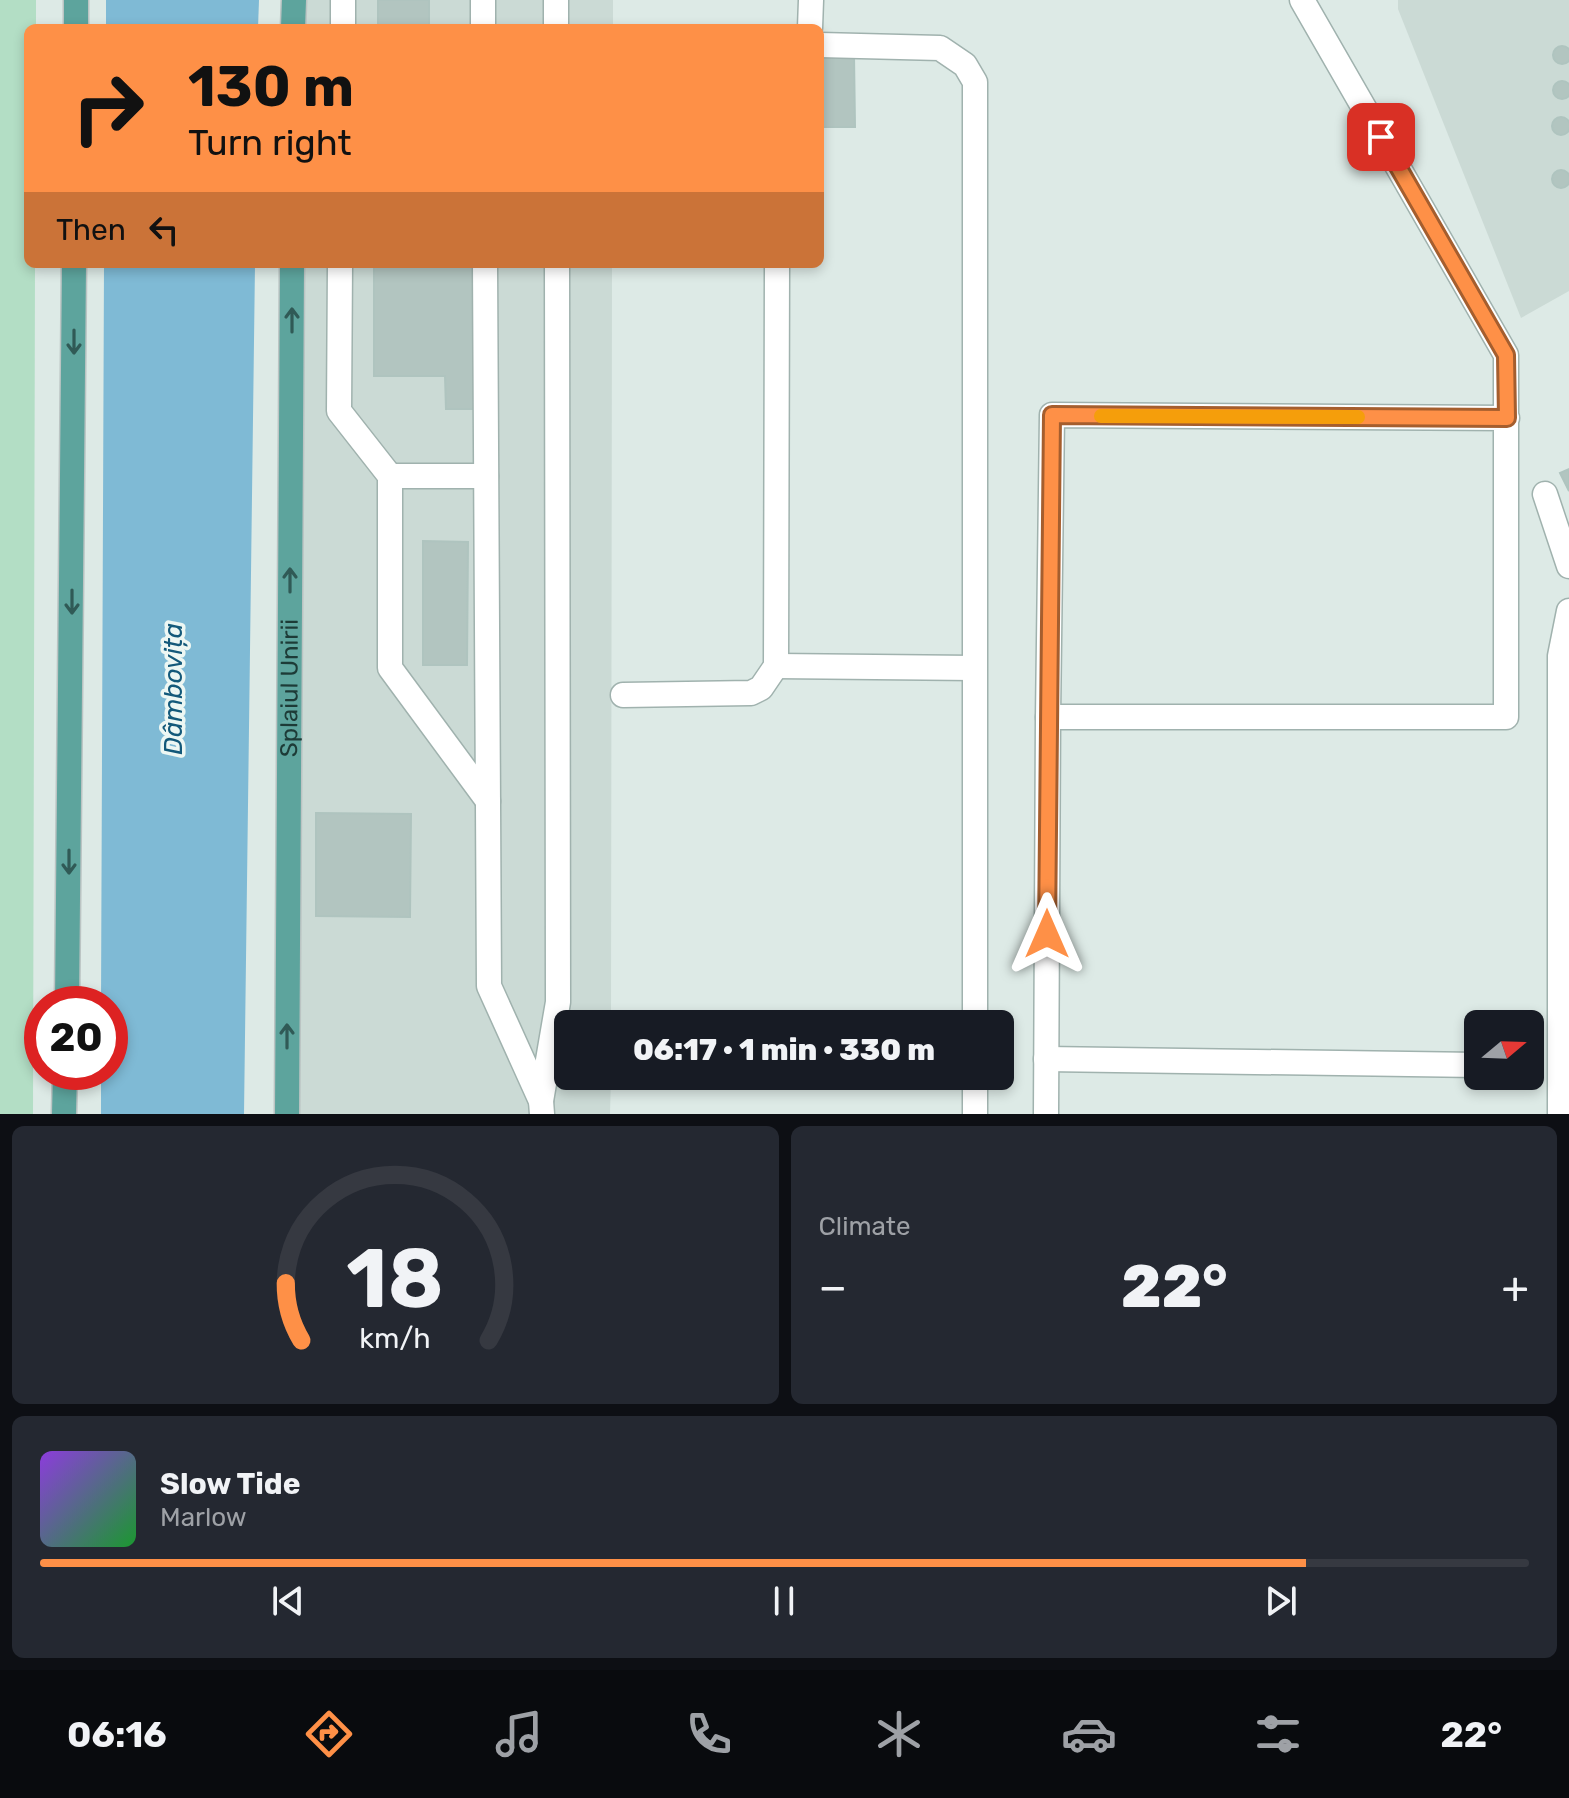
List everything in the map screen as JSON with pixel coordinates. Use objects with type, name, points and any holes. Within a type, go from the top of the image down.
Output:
[{"type":"main road","points":[[76,0],[76,24]]},
{"type":"main road","points":[[293,24],[294,0]]},
{"type":"main road","points":[[67,986],[74,268]]},
{"type":"main road","name":"Splaiul Unirii","points":[[287,1114],[292,268]]},
{"type":"main road","points":[[64,1114],[65,1090]]},
{"type":"lane","points":[[343,0],[343,24]]},
{"type":"lane","points":[[483,0],[483,24]]},
{"type":"lane","points":[[556,0],[556,24]]},
{"type":"lane","points":[[810,24],[811,0]]},
{"type":"lane","points":[[1048,717],[1506,717],[1506,355],[1302,0]]},
{"type":"lane","points":[[824,45],[940,48],[965,65],[975,82],[975,1010]]},
{"type":"lane","points":[[340,268],[339,411],[390,476],[390,668],[488,801]]},
{"type":"lane","points":[[485,268],[489,986],[542,1108]]},
{"type":"lane","points":[[542,1108],[558,1002],[557,268]]},
{"type":"lane","points":[[623,695],[751,693],[761,688],[776,666],[777,268]]},
{"type":"lane","points":[[1046,1114],[1052,415],[1507,418]]},
{"type":"lane","points":[[390,476],[486,476]]},
{"type":"lane","points":[[1545,494],[1569,566]]},
{"type":"lane","points":[[1560,1114],[1560,656],[1569,611]]},
{"type":"lane","points":[[776,666],[974,668]]},
{"type":"lane","points":[[1046,1059],[1464,1065]]},
{"type":"lane","points":[[975,1090],[975,1114]]},
{"type":"shaded area","points":[[306,0],[613,0],[613,24],[306,24]]},
{"type":"shaded area","points":[[1398,0],[1569,0],[1569,291],[1521,318],[1398,9]]},
{"type":"shaded area","points":[[304,268],[612,268],[611,1010],[554,1010],[554,1090],[611,1090],[610,1114],[298,1114]]},
{"type":"green space","points":[[0,0],[36,0],[36,24],[24,24],[24,268],[35,268],[33,986],[24,986],[24,1090],[33,1090],[33,1114],[0,1114]]},
{"type":"water","points":[[106,0],[259,0],[258,24],[106,24]]},
{"type":"water","name":"Dâmbovița","points":[[104,268],[255,268],[244,1114],[101,1114],[101,1090],[128,1090],[128,986],[101,986]]},
{"type":"building","points":[[378,0],[429,0],[429,24],[378,24]]},
{"type":"building","points":[[1562,46],[1568,49],[1568,61],[1562,64],[1556,61],[1553,55],[1556,49]]},
{"type":"building","points":[[854,55],[855,127],[824,127],[824,56]]},
{"type":"building","points":[[1562,81],[1568,84],[1568,96],[1562,99],[1556,96],[1553,90],[1556,84]]},
{"type":"building","points":[[1561,117],[1570,126],[1561,135],[1552,126]]},
{"type":"building","points":[[1561,170],[1570,179],[1561,188],[1552,179]]},
{"type":"building","points":[[374,268],[473,268],[474,409],[446,409],[445,376],[374,376]]},
{"type":"building","points":[[1569,469],[1569,491],[1560,473]]},
{"type":"building","points":[[423,541],[468,542],[467,665],[423,665]]},
{"type":"building","points":[[316,813],[411,814],[410,917],[316,916]]},
{"type":"slow traffic","points":[[1101,416],[1358,417]]},
{"type":"route","points":[[1047,934],[1052,415],[1507,418],[1506,355],[1381,137]]}]
